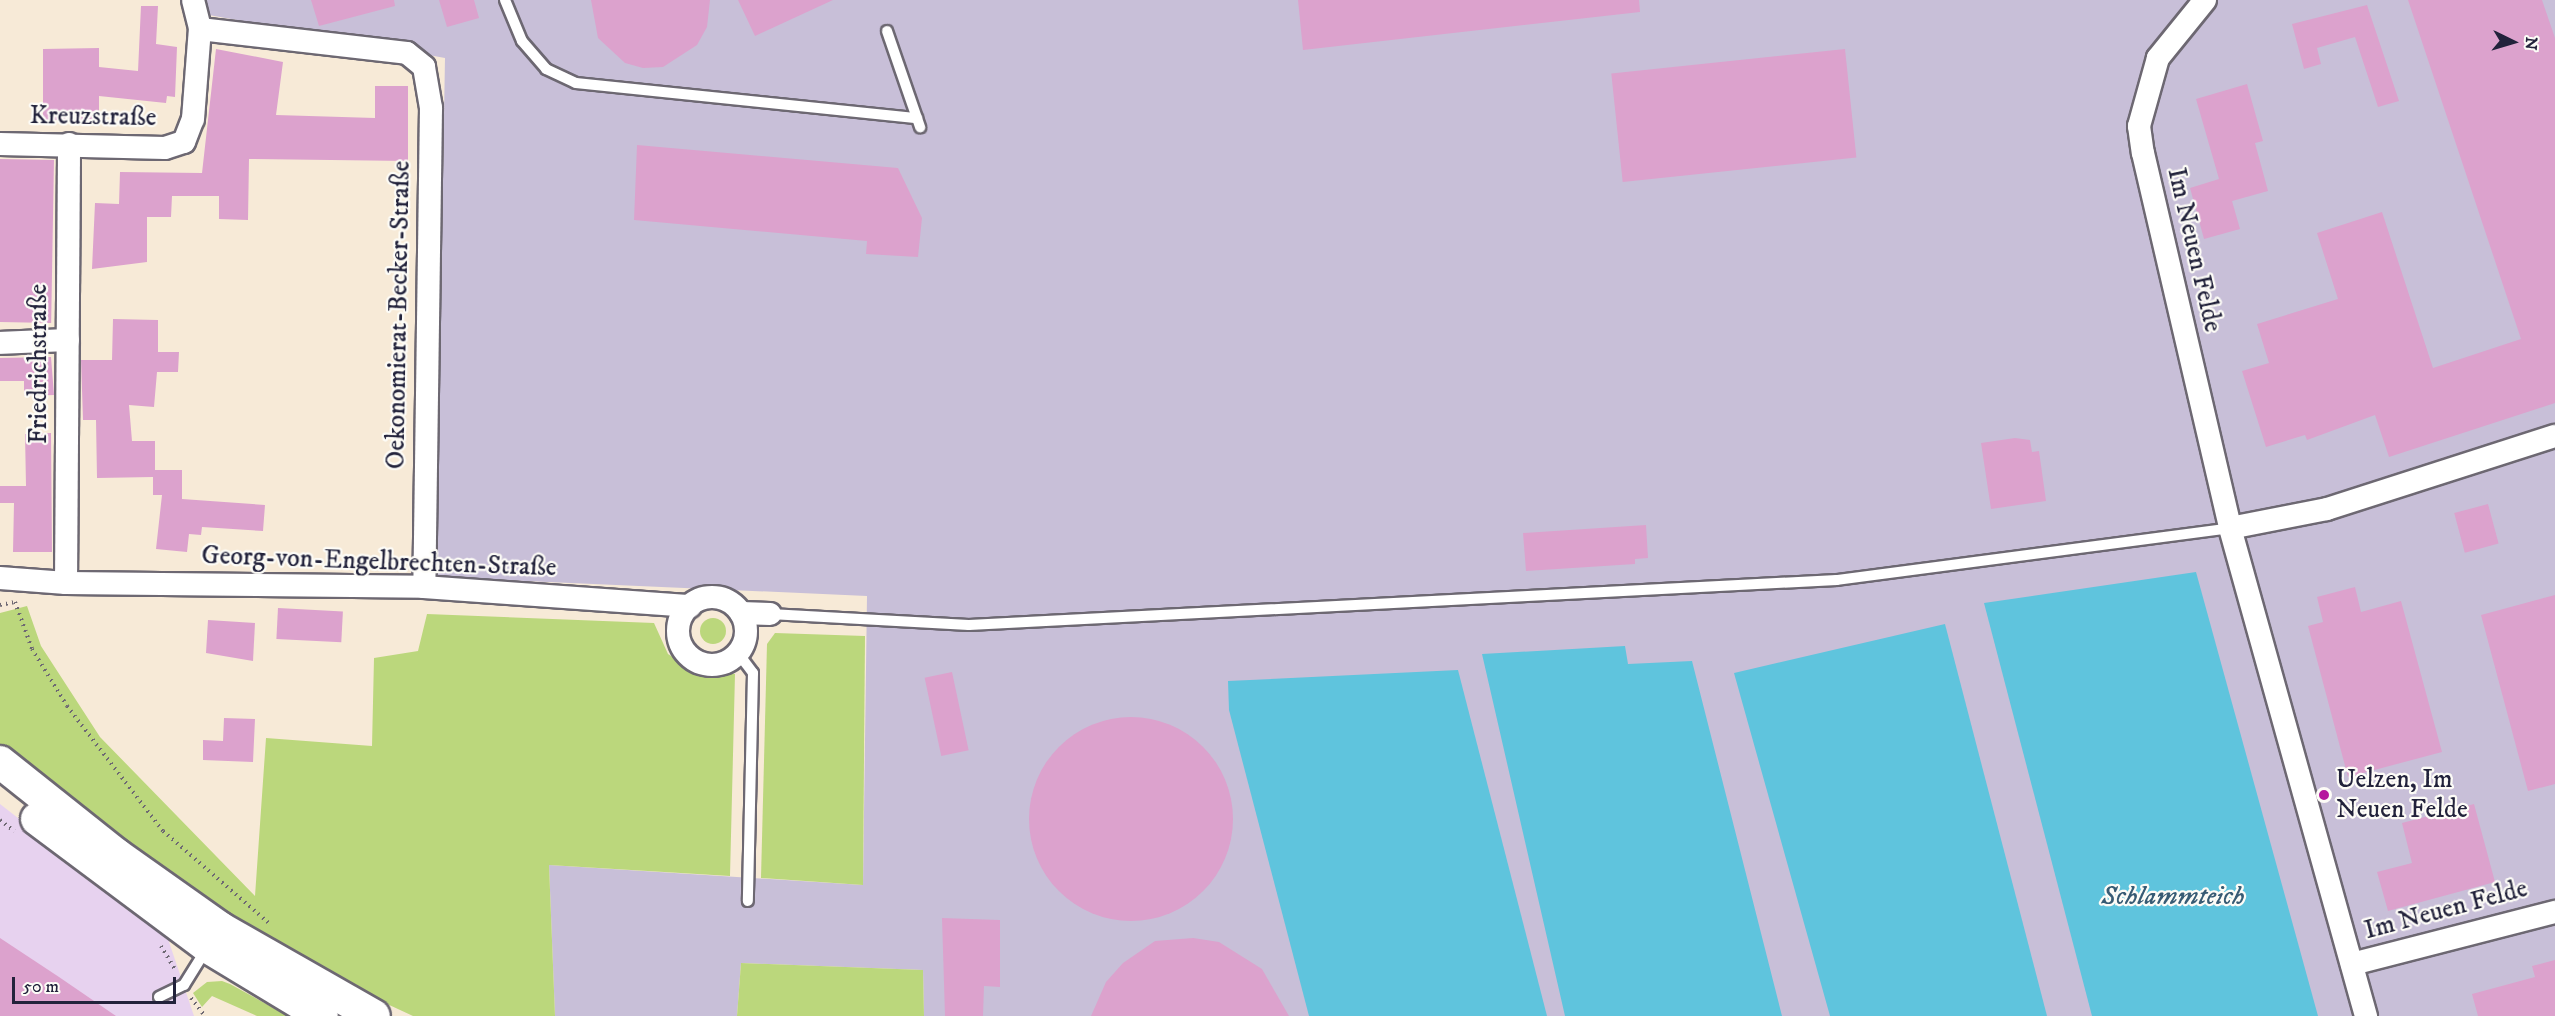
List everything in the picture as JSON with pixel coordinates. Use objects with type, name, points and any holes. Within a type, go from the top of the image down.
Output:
[{"type":"main road","points":[[0,762],[117,855],[214,938],[322,1016]]},
{"type":"main road","points":[[0,788],[104,874],[214,938],[374,1016]]},
{"type":"street","points":[[193,0],[200,29]]},
{"type":"street","name":"Im Neuen Felde","points":[[2205,0],[2158,58],[2139,126],[2150,197],[2230,528],[2366,1016]]},
{"type":"street","name":"Oekonomierat-Becker-Straße","points":[[200,29],[406,53],[424,66],[431,108],[424,587]]},
{"type":"street","name":"Kreuzstraße","points":[[0,144],[165,148],[184,142],[192,120],[200,29]]},
{"type":"street","name":"Friedrichstraße","points":[[66,583],[69,144]]},
{"type":"street","points":[[0,343],[68,340]]},
{"type":"street","points":[[2230,528],[2328,509],[2555,436]]},
{"type":"street","name":"Georg-von-Engelbrechten-Straße","points":[[0,578],[66,583],[424,587],[690,606],[717,597],[741,613],[770,614]]},
{"type":"street","name":"Georg-von-Engelbrechten-Straße","points":[[0,591],[66,583]]},
{"type":"street","points":[[690,606],[679,630],[692,658],[712,665],[738,654],[746,634],[741,613]]},
{"type":"street","name":"Im Neuen Felde","points":[[2352,964],[2555,912]]},
{"type":"lane","points":[[505,0],[522,41],[546,69],[576,83],[918,123],[887,31]]},
{"type":"lane","points":[[770,614],[969,625],[1838,580],[2230,528]]},
{"type":"lane","points":[[738,654],[753,673],[748,901]]},
{"type":"lane","points":[[159,997],[184,985],[214,938]]},
{"type":"path","points":[[0,605],[15,602],[32,650],[67,706],[155,822],[250,908]]},
{"type":"path","points":[[184,985],[205,1016]]},
{"type":"shaded area","points":[[205,0],[2555,0],[2555,1016],[924,1016],[923,970],[741,963],[737,1016],[555,1016],[549,865],[863,885],[867,596],[436,577],[445,58],[209,15]]},
{"type":"shaded area","points":[[0,804],[166,933],[194,1016],[0,1016]]},
{"type":"green space","points":[[27,606],[41,646],[100,737],[255,896],[266,738],[372,746],[374,658],[418,651],[427,614],[654,623],[668,654],[690,668],[735,674],[730,876],[549,865],[555,1016],[413,1016],[316,971],[206,903],[0,749],[0,613]]},
{"type":"green space","points":[[713,618],[722,622],[726,631],[722,640],[713,644],[704,640],[700,631],[704,622]]},
{"type":"green space","points":[[775,633],[865,636],[863,885],[761,878],[767,644]]},
{"type":"green space","points":[[741,963],[923,970],[924,1016],[737,1016]]},
{"type":"green space","points":[[222,981],[288,1016],[257,1016],[212,996],[202,1007],[193,993],[207,982]]},
{"type":"water","name":"Schlammteich","points":[[2196,572],[2318,1016],[2092,1016],[1984,603]]},
{"type":"water","points":[[1945,624],[2047,1016],[1830,1016],[1734,673]]},
{"type":"water","points":[[1625,646],[1628,664],[1692,661],[1782,1016],[1565,1016],[1482,654]]},
{"type":"water","points":[[1458,670],[1547,1016],[1309,1016],[1229,710],[1228,681]]},
{"type":"building","points":[[311,0],[394,0],[395,6],[319,26]]},
{"type":"building","points":[[439,0],[474,0],[479,18],[447,27]]},
{"type":"building","points":[[591,0],[710,0],[707,27],[697,45],[663,67],[643,68],[625,63],[598,38]]},
{"type":"building","points":[[738,0],[833,0],[755,36]]},
{"type":"building","points":[[1298,0],[1639,0],[1640,12],[1303,50]]},
{"type":"building","points":[[2408,0],[2542,0],[2555,38],[2555,403],[2389,457],[2375,415],[2307,440],[2305,435],[2266,447],[2242,371],[2269,363],[2257,324],[2338,299],[2317,233],[2382,212],[2433,368],[2521,339]]},
{"type":"building","points":[[2367,5],[2399,101],[2378,107],[2355,37],[2317,48],[2321,64],[2304,69],[2292,24]]},
{"type":"building","points":[[141,6],[158,6],[156,44],[177,47],[175,97],[167,96],[166,103],[99,96],[99,120],[43,120],[43,49],[99,48],[99,67],[138,71]]},
{"type":"building","points":[[216,49],[283,62],[276,115],[375,118],[375,86],[408,86],[408,161],[249,159],[248,220],[219,219],[219,196],[172,196],[171,217],[147,217],[147,262],[92,269],[95,203],[119,204],[120,172],[202,173]]},
{"type":"building","points":[[1845,49],[1856,157],[1623,182],[1611,74]]},
{"type":"building","points":[[2247,84],[2263,141],[2255,143],[2268,191],[2232,201],[2240,229],[2204,239],[2190,188],[2219,179],[2196,99]]},
{"type":"building","points":[[637,145],[898,168],[922,218],[918,257],[866,254],[867,241],[634,220]]},
{"type":"building","points":[[0,159],[54,160],[51,323],[0,322]]},
{"type":"building","points":[[113,319],[158,320],[158,352],[179,352],[178,372],[157,372],[154,407],[129,405],[132,441],[155,441],[155,470],[182,470],[182,499],[265,505],[263,531],[202,527],[201,535],[189,534],[187,552],[156,549],[162,495],[153,495],[153,477],[97,478],[96,420],[83,420],[81,360],[112,360]]},
{"type":"building","points":[[51,357],[54,395],[24,396],[24,381],[0,381],[0,358]]},
{"type":"building","points":[[51,433],[52,552],[13,552],[14,503],[0,503],[0,486],[26,486],[25,434]]},
{"type":"building","points":[[2015,438],[2030,440],[2032,452],[2039,451],[2046,501],[1991,509],[1981,443]]},
{"type":"building","points":[[2488,504],[2499,544],[2465,553],[2454,513]]},
{"type":"building","points":[[1646,525],[1648,558],[1635,559],[1635,564],[1526,571],[1523,533]]},
{"type":"building","points":[[2355,587],[2361,612],[2401,601],[2442,752],[2348,777],[2308,626],[2323,622],[2317,597]]},
{"type":"building","points":[[2555,595],[2555,784],[2528,791],[2481,615]]},
{"type":"building","points":[[278,608],[343,611],[341,642],[276,639]]},
{"type":"building","points":[[208,620],[255,623],[253,661],[206,653]]},
{"type":"building","points":[[952,672],[969,750],[941,756],[925,678]]},
{"type":"building","points":[[1131,717],[1151,719],[1179,729],[1196,740],[1210,754],[1225,780],[1231,799],[1233,819],[1231,839],[1221,867],[1210,884],[1196,898],[1170,913],[1151,919],[1131,921],[1111,919],[1083,909],[1066,898],[1052,884],[1037,858],[1031,839],[1029,819],[1031,799],[1041,771],[1052,754],[1066,740],[1092,725],[1111,719]]},
{"type":"building","points":[[224,718],[255,719],[253,762],[203,760],[203,740],[223,741]]},
{"type":"building","points":[[2474,804],[2495,882],[2388,911],[2377,872],[2412,863],[2402,823]]},
{"type":"building","points":[[942,918],[1000,920],[1000,987],[984,986],[983,1016],[945,1016]]},
{"type":"building","points":[[0,938],[59,977],[116,1016],[0,1016]]},
{"type":"building","points":[[1193,938],[1219,942],[1262,969],[1289,1016],[1091,1016],[1106,982],[1123,963],[1155,941]]},
{"type":"building","points":[[2555,960],[2555,1016],[2478,1016],[2472,994],[2535,977],[2532,966]]},
{"type":"place","name":"Uelzen, Im Neuen Felde","points":[[2324,795]]}]
